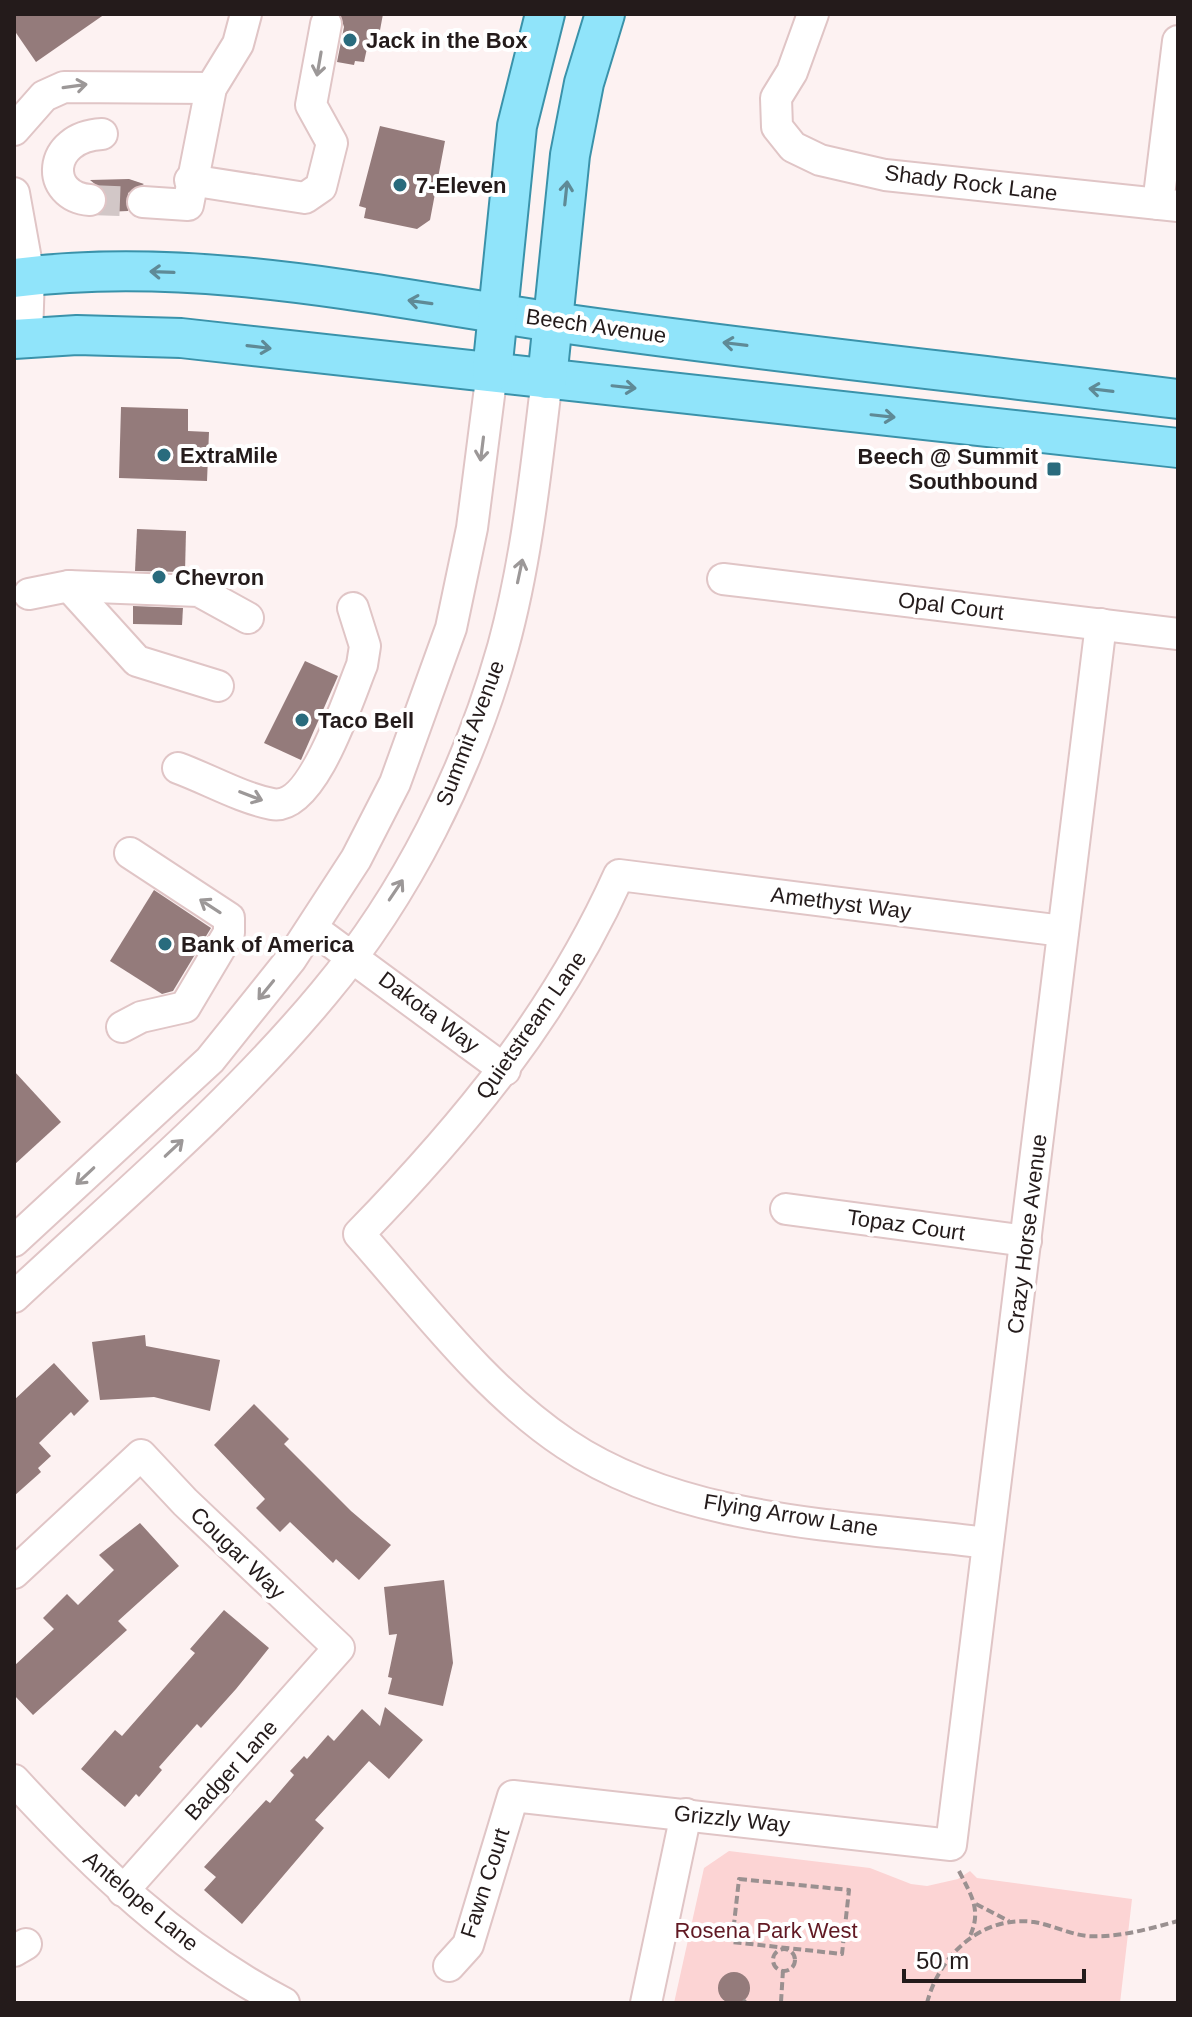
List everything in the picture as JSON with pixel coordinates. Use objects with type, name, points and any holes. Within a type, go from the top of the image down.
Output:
[{"type":"main road","points":[[492,372],[517,126],[545,14]]},
{"type":"main road","name":"Summit Avenue","points":[[547,379],[570,155],[584,83],[605,14]]},
{"type":"main road","name":"Beech Avenue","points":[[22,277],[159,271],[243,277],[554,322],[1178,399]]},
{"type":"main road","points":[[18,329],[181,338],[1178,448]]},
{"type":"street","points":[[189,192],[211,88],[238,44],[246,14]]},
{"type":"street","name":"Shady Rock Lane","points":[[813,14],[792,72],[776,98],[777,127],[793,147],[820,160],[885,175],[1168,205]]},
{"type":"street","points":[[143,202],[189,192],[305,198],[321,187],[332,143],[311,105],[326,24]]},
{"type":"street","points":[[1168,205],[1178,41]]},
{"type":"street","points":[[14,130],[36,103],[64,87],[211,88]]},
{"type":"street","points":[[90,200],[74,199],[66,192],[60,164],[69,143],[82,135],[102,134]]},
{"type":"street","points":[[14,193],[22,277],[18,329]]},
{"type":"street","points":[[14,1241],[210,1060],[312,928],[356,859],[395,783],[451,628],[472,528],[492,372]]},
{"type":"street","name":"Summit Avenue","points":[[14,1297],[236,1091],[325,993],[416,860],[461,766],[503,647],[523,555],[547,379]]},
{"type":"street","name":"Opal Court","points":[[723,579],[1178,634]]},
{"type":"street","points":[[29,594],[69,586],[199,591],[248,618]]},
{"type":"street","points":[[69,586],[137,661],[218,686]]},
{"type":"street","points":[[178,768],[274,805],[297,798],[313,777],[362,665],[365,646],[353,608]]},
{"type":"street","name":"Crazy Horse Avenue","points":[[955,1858],[987,1543],[1101,624]]},
{"type":"street","points":[[122,1027],[141,1017],[185,1007],[229,933],[229,918],[130,853]]},
{"type":"street","name":"Amethyst Way","points":[[619,875],[1063,931]]},
{"type":"street","name":"Quietstream Lane","points":[[359,1234],[437,1153],[505,1070],[590,940],[619,875]]},
{"type":"street","name":"Dakota Way","points":[[312,928],[353,955],[505,1070]]},
{"type":"street","name":"Topaz Court","points":[[786,1209],[1026,1241]]},
{"type":"street","name":"Flying Arrow Lane","points":[[359,1234],[492,1382],[566,1444],[603,1465],[680,1496],[741,1512],[987,1543]]},
{"type":"street","name":"Cougar Way","points":[[14,1573],[141,1455],[196,1513],[339,1648]]},
{"type":"street","name":"Badger Lane","points":[[123,1891],[339,1648]]},
{"type":"street","name":"Antelope Lane","points":[[14,1780],[123,1891],[208,1958],[284,2003]]},
{"type":"street","name":"Grizzly Way","points":[[513,1796],[686,1814],[955,1858]]},
{"type":"street","name":"Fawn Court","points":[[449,1966],[468,1945],[513,1796]]},
{"type":"street","points":[[646,2003],[686,1814]]},
{"type":"path","points":[[927,2003],[940,1969],[969,1938],[977,1922],[976,1904],[955,1858]]},
{"type":"path","points":[[785,1948],[732,1942],[739,1879],[849,1890],[842,1954],[785,1948],[779,1950],[774,1959],[775,1965],[783,1970],[792,1968],[795,1959],[785,1948]]},
{"type":"path","points":[[976,1904],[1009,1921],[1032,1922],[1087,1936],[1145,1930],[1178,1921]]},
{"type":"path","points":[[969,1938],[1009,1921]]},
{"type":"path","points":[[767,2003],[783,2002],[783,1970]]},
{"type":"green space","name":"Rosena Park West","points":[[729,1851],[870,1868],[911,1884],[927,1886],[958,1879],[970,1871],[977,1878],[1132,1899],[1120,2003],[674,2003],[704,1868]]},
{"type":"building","points":[[14,14],[105,14],[36,62],[14,30]]},
{"type":"building","name":"Jack in the Box","points":[[340,14],[383,14],[378,41],[369,39],[364,62],[355,61],[354,65],[337,62],[344,27]]},
{"type":"building","name":"7-Eleven","points":[[380,126],[445,141],[430,220],[417,229],[364,218],[366,208],[359,206]]},
{"type":"building","points":[[129,179],[144,184],[128,193],[128,211],[105,212],[107,194],[90,180]]},
{"type":"building","name":"ExtraMile","points":[[121,407],[188,409],[188,431],[209,432],[207,481],[119,478]]},
{"type":"building","points":[[137,529],[186,531],[185,572],[135,571]]},
{"type":"building","points":[[133,606],[183,608],[182,625],[133,624]]},
{"type":"building","name":"Taco Bell","points":[[305,661],[338,676],[301,760],[264,743]]},
{"type":"building","name":"Bank of America","points":[[154,890],[211,928],[173,991],[162,994],[110,961]]},
{"type":"building","points":[[14,1071],[61,1122],[14,1165]]},
{"type":"building","points":[[145,1335],[146,1346],[220,1360],[210,1411],[154,1397],[100,1400],[92,1342]]},
{"type":"building","points":[[54,1363],[89,1401],[74,1416],[71,1412],[39,1443],[51,1456],[38,1468],[41,1472],[14,1496],[14,1400]]},
{"type":"building","points":[[254,1404],[289,1439],[284,1444],[351,1511],[391,1545],[359,1580],[336,1559],[333,1563],[290,1522],[280,1532],[256,1508],[265,1499],[214,1445]]},
{"type":"building","points":[[140,1523],[179,1566],[118,1621],[127,1630],[33,1715],[14,1695],[14,1666],[54,1629],[43,1618],[67,1594],[78,1605],[114,1570],[99,1555]]},
{"type":"building","points":[[444,1580],[453,1663],[443,1706],[388,1694],[392,1678],[388,1677],[397,1634],[389,1635],[384,1587]]},
{"type":"building","points":[[224,1610],[269,1648],[201,1728],[197,1724],[159,1767],[162,1770],[139,1797],[136,1794],[125,1807],[81,1769],[115,1730],[122,1736],[195,1653],[190,1649]]},
{"type":"building","points":[[385,1707],[423,1740],[389,1779],[369,1761],[315,1820],[324,1828],[242,1924],[204,1890],[216,1877],[204,1867],[266,1800],[270,1803],[294,1775],[290,1771],[304,1756],[307,1759],[328,1735],[334,1741],[362,1709],[380,1726]]},
{"type":"building","points":[[734,1972],[745,1977],[750,1988],[745,1999],[734,2004],[723,1999],[718,1988],[723,1977]]},
{"type":"tunnel","points":[[90,200],[143,202]]},
{"type":"place","name":"Jack in the Box","points":[[350,40]]},
{"type":"place","name":"7-Eleven","points":[[400,185]]},
{"type":"place","name":"ExtraMile","points":[[164,455]]},
{"type":"place","name":"Beech @ Summit Southbound","points":[[1054,469]]},
{"type":"place","name":"Chevron","points":[[159,577]]},
{"type":"place","name":"Taco Bell","points":[[302,720]]},
{"type":"place","name":"Bank of America","points":[[165,944]]}]
